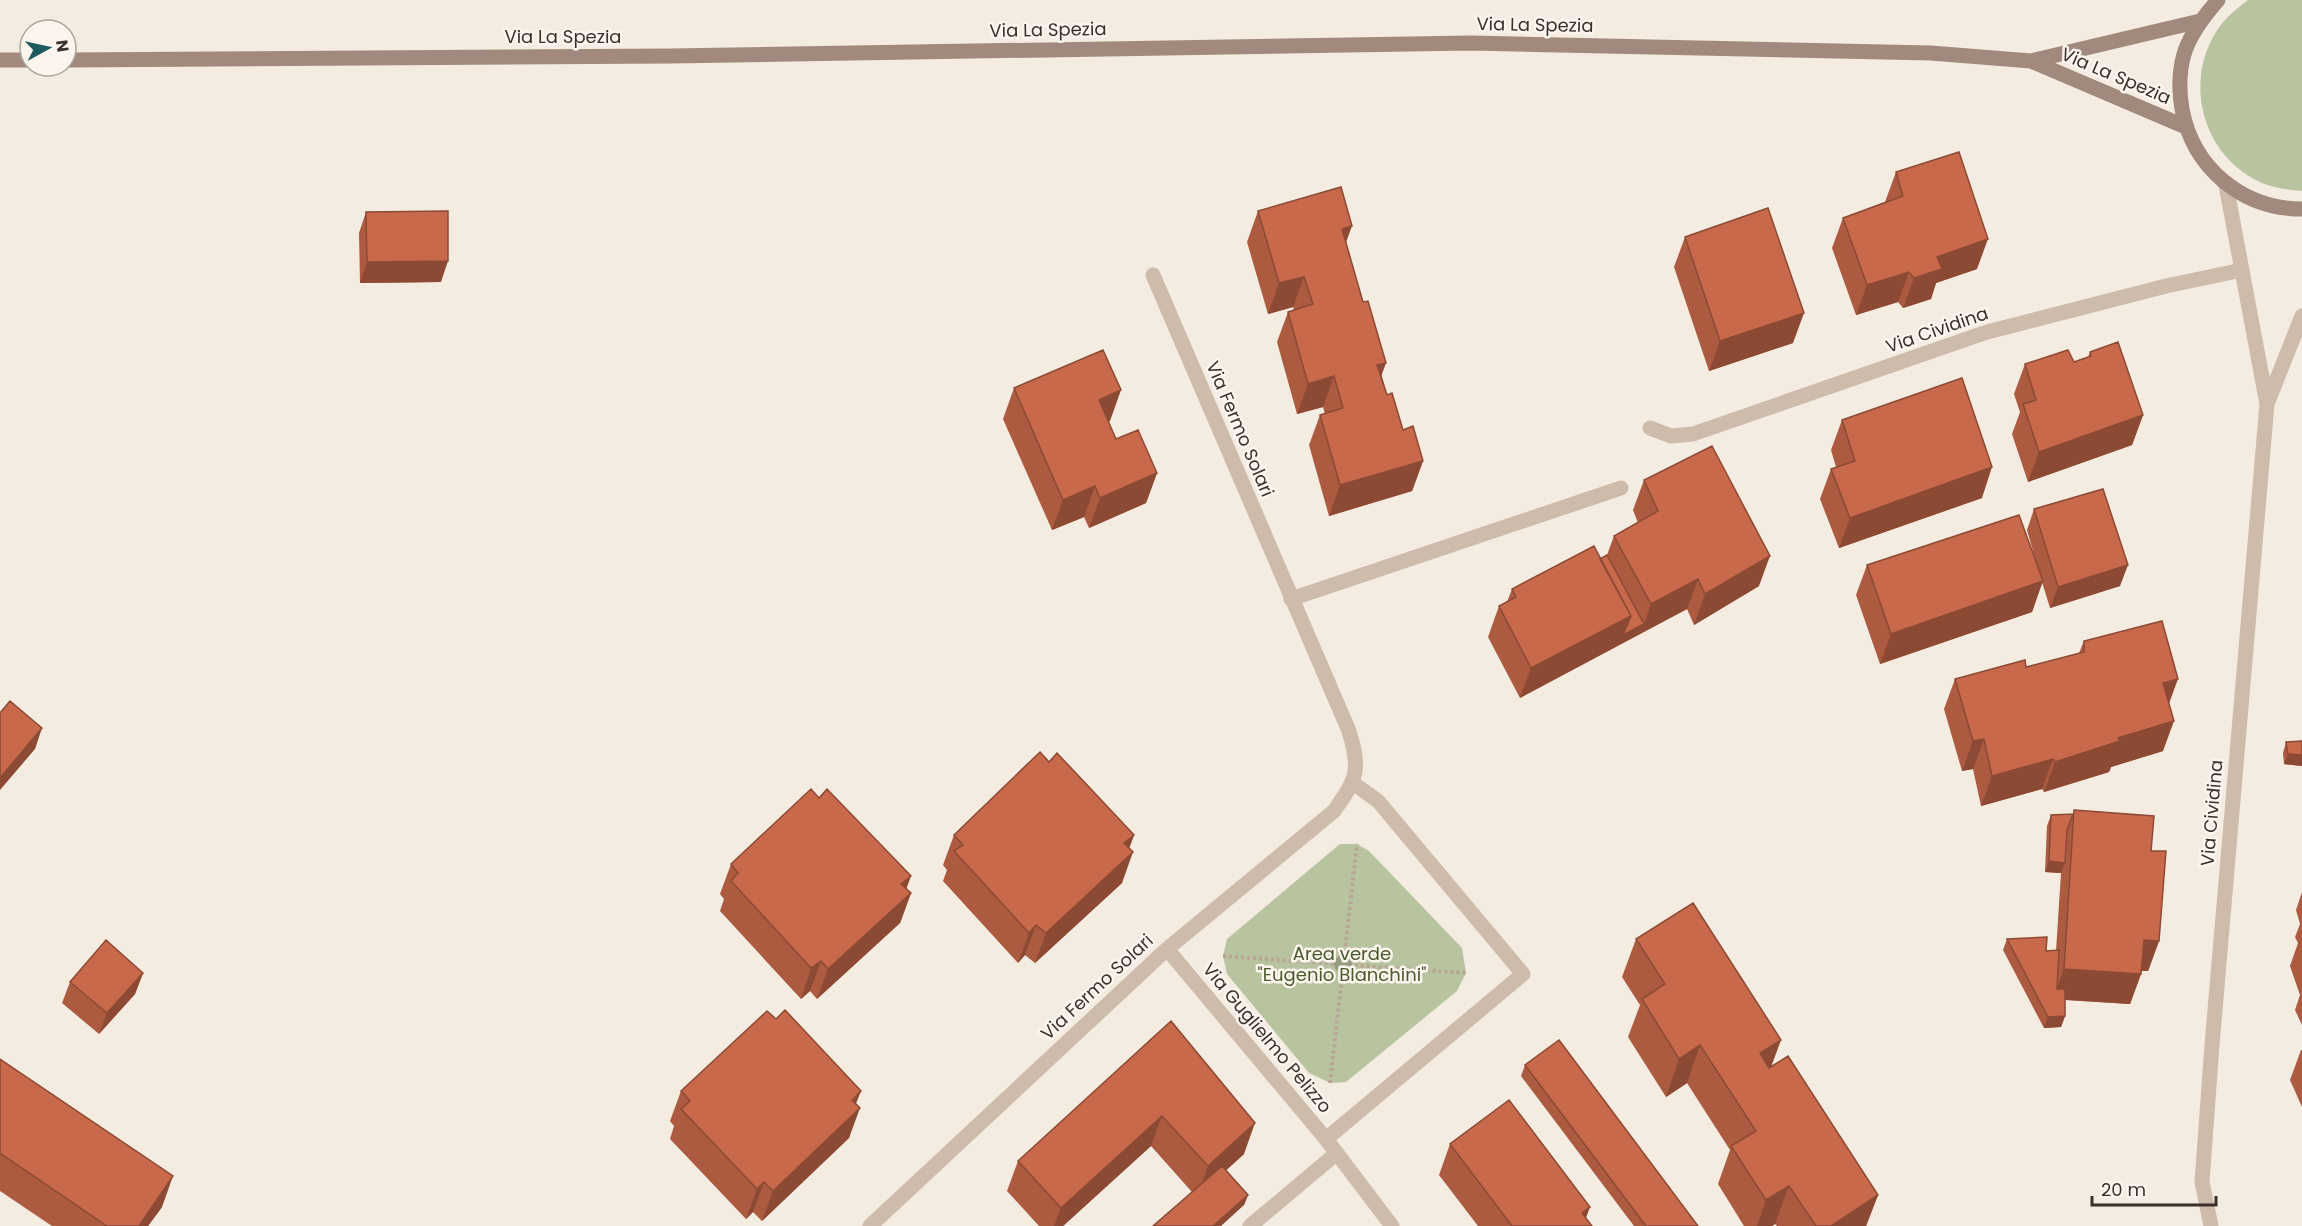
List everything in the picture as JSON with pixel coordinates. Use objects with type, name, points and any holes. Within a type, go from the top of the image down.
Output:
[{"type":"main road","points":[[2218,0],[2200,21],[2184,55],[2179,91],[2186,128],[2202,160],[2226,185],[2254,201],[2286,209],[2302,209]]},
{"type":"main road","name":"Via La Spezia","points":[[78,60],[647,56],[1471,43],[1931,53],[2031,61],[2200,21]]},
{"type":"main road","points":[[0,60],[18,60]]},
{"type":"main road","name":"Via La Spezia","points":[[2031,61],[2186,128]]},
{"type":"street","name":"Via Cividina","points":[[2211,1226],[2202,1182],[2267,404],[2226,185]]},
{"type":"street","name":"Via Cividina","points":[[1650,428],[1671,436],[1693,434],[1988,332],[2166,286],[2242,270]]},
{"type":"street","name":"Via Fermo Solari","points":[[870,1226],[1167,949],[1334,811],[1353,783],[1357,756],[1349,731],[1153,275]]},
{"type":"street","name":"Via Cividina","points":[[2267,404],[2302,316]]},
{"type":"street","points":[[1291,599],[1621,488]]},
{"type":"street","points":[[1326,1139],[1523,974],[1378,801],[1353,783]]},
{"type":"street","name":"Via Guglielmo Pelizzo","points":[[1167,949],[1326,1139],[1392,1226]]},
{"type":"street","points":[[1250,1226],[1337,1153]]},
{"type":"path","points":[[1330,1083],[1357,844]]},
{"type":"path","points":[[1223,956],[1466,973]]},
{"type":"green space","points":[[2248,0],[2302,0],[2302,191],[2267,185],[2242,172],[2213,138],[2205,118],[2201,96],[2201,74],[2206,53],[2223,23]]},
{"type":"green space","name":"Area verde \"Eugenio Blanchini\"","points":[[1340,844],[1357,844],[1369,851],[1462,948],[1466,973],[1457,991],[1346,1082],[1330,1083],[1309,1073],[1227,974],[1223,956],[1227,939]]},
{"type":"building","points":[[1959,152],[1988,239],[1937,257],[1942,269],[1914,278],[1909,272],[1867,285],[1843,218],[1903,196],[1896,172]]},
{"type":"building","points":[[1341,187],[1352,226],[1342,229],[1363,302],[1368,301],[1386,363],[1377,365],[1387,395],[1392,393],[1403,430],[1413,426],[1423,461],[1340,485],[1320,415],[1343,408],[1334,376],[1308,384],[1288,312],[1313,304],[1304,277],[1279,283],[1258,211]]},
{"type":"building","points":[[1768,208],[1804,313],[1720,341],[1685,237]]},
{"type":"building","points":[[448,211],[448,261],[367,262],[366,212]]},
{"type":"building","points":[[2118,342],[2143,415],[2039,452],[2023,404],[2036,400],[2025,364],[2068,350],[2074,362],[2091,356],[2090,352]]},
{"type":"building","points":[[1103,350],[1121,390],[1099,400],[1116,439],[1138,430],[1157,473],[1100,498],[1095,486],[1063,500],[1014,388]]},
{"type":"building","points":[[1962,378],[1992,467],[1850,518],[1831,469],[1855,461],[1842,420]]},
{"type":"building","points":[[1712,446],[1770,556],[1705,594],[1698,579],[1651,604],[1614,536],[1658,511],[1644,480]]},
{"type":"building","points":[[2103,489],[2128,565],[2058,587],[2034,509]]},
{"type":"building","points":[[2019,515],[2043,581],[1891,634],[1867,565]]},
{"type":"building","points":[[1594,546],[1631,616],[1531,668],[1499,606],[1516,597],[1512,589]]},
{"type":"building","points":[[1607,555],[1644,624],[1623,635],[1631,616],[1600,559]]},
{"type":"building","points":[[2162,621],[2178,679],[2163,683],[2174,721],[2118,738],[2120,741],[2055,762],[2053,759],[1992,776],[1984,739],[1973,741],[1955,679],[2025,660],[2026,667],[2084,652],[2084,641]]},
{"type":"building","points":[[10,701],[42,728],[0,778],[0,713]]},
{"type":"building","points":[[2302,741],[2302,755],[2288,754],[2286,742]]},
{"type":"building","points":[[1040,752],[1049,762],[1057,753],[1134,835],[1124,843],[1133,852],[1046,933],[1036,925],[1029,933],[954,851],[963,845],[954,835]]},
{"type":"building","points":[[811,789],[819,798],[827,789],[911,876],[901,884],[911,893],[828,969],[821,961],[811,968],[731,881],[738,873],[731,864]]},
{"type":"building","points":[[2074,810],[2154,816],[2151,851],[2166,851],[2159,941],[2144,940],[2141,974],[2064,969]]},
{"type":"building","points":[[2073,814],[2067,830],[2065,863],[2049,861],[2051,815]]},
{"type":"building","points":[[1693,903],[1781,1040],[1760,1053],[1769,1068],[1788,1056],[1878,1195],[1831,1226],[1816,1226],[1789,1186],[1766,1200],[1731,1146],[1756,1131],[1700,1045],[1679,1059],[1642,999],[1665,984],[1636,939]]},
{"type":"building","points":[[2047,937],[2046,951],[2059,950],[2057,989],[2065,989],[2065,1016],[2048,1017],[2007,939]]},
{"type":"building","points":[[106,940],[143,973],[107,1013],[70,982]]},
{"type":"building","points":[[785,1010],[861,1091],[852,1100],[860,1108],[773,1191],[764,1182],[757,1189],[681,1109],[690,1101],[681,1091],[767,1011],[776,1019]]},
{"type":"building","points":[[1171,1021],[1255,1123],[1208,1166],[1162,1116],[1061,1208],[1018,1161]]},
{"type":"building","points":[[1559,1040],[1698,1226],[1646,1226],[1525,1065]]},
{"type":"building","points":[[0,1059],[173,1176],[139,1226],[107,1226],[0,1153]]},
{"type":"building","points":[[1509,1100],[1590,1207],[1582,1213],[1592,1226],[1512,1226],[1450,1144]]},
{"type":"building","points":[[1222,1166],[1248,1195],[1213,1226],[1153,1226]]}]
